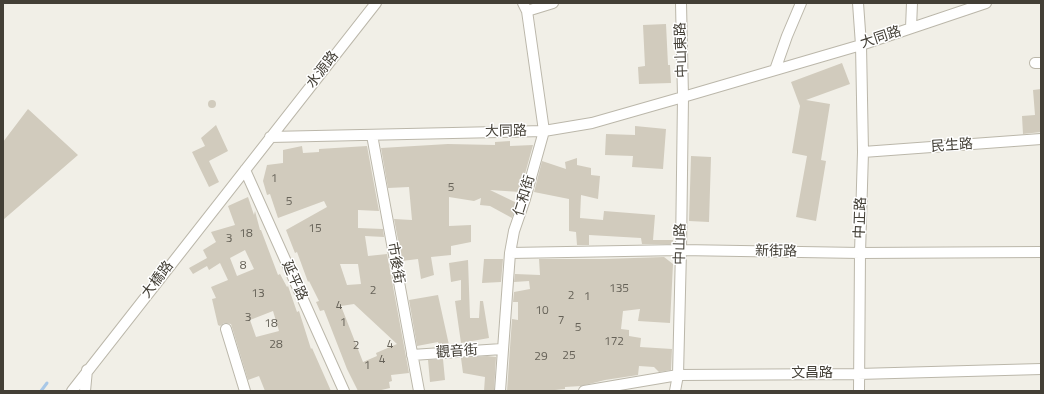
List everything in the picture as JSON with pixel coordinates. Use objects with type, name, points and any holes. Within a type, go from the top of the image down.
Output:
[{"type":"street","name":"水源路","points":[[270,137],[376,3]]},
{"type":"street","points":[[525,7],[553,3]]},
{"type":"street","name":"中山東路","points":[[681,3],[683,98]]},
{"type":"street","points":[[775,70],[801,3]]},
{"type":"street","name":"中正路","points":[[858,3],[861,45],[863,152],[860,253],[859,391]]},
{"type":"street","points":[[911,28],[912,3]]},
{"type":"street","name":"大同路","points":[[270,137],[544,131],[592,123],[683,98],[861,45],[986,3]]},
{"type":"street","name":"仁和街","points":[[500,391],[510,253],[514,232],[544,131],[525,7]]},
{"type":"street","name":"中山路","points":[[676,391],[678,375],[681,250],[683,98]]},
{"type":"street","name":"市後街","points":[[372,135],[419,391]]},
{"type":"street","points":[[245,170],[270,137]]},
{"type":"street","name":"民生路","points":[[863,152],[1041,139]]},
{"type":"street","name":"大橋路","points":[[72,391],[245,170]]},
{"type":"street","name":"延平路","points":[[245,170],[344,391]]},
{"type":"street","name":"新街路","points":[[510,253],[681,250],[860,253],[1041,252]]},
{"type":"street","points":[[226,329],[245,391]]},
{"type":"street","name":"觀音街","points":[[412,355],[502,349]]},
{"type":"street","name":"文昌路","points":[[584,391],[678,375],[858,374],[1041,369]]},
{"type":"street","points":[[85,391],[87,370]]},
{"type":"building","points":[[666,24],[668,65],[670,65],[671,83],[639,84],[638,67],[645,66],[643,25]]},
{"type":"building","points":[[842,63],[850,84],[806,100],[830,104],[821,160],[826,161],[816,221],[796,217],[807,156],[792,153],[800,106],[791,82]]},
{"type":"building","points":[[1041,89],[1041,132],[1023,134],[1022,116],[1035,115],[1033,90]]},
{"type":"building","points":[[212,100],[215,101],[215,107],[212,108],[209,107],[208,104],[209,101]]},
{"type":"building","points":[[28,109],[78,155],[3,220],[3,142]]},
{"type":"building","points":[[216,125],[228,151],[209,161],[219,182],[209,187],[192,152],[205,146],[201,138]]},
{"type":"building","points":[[635,126],[666,129],[663,169],[632,167],[633,156],[605,155],[606,134],[635,135]]},
{"type":"building","points":[[510,141],[510,146],[533,145],[520,192],[490,190],[517,203],[512,218],[490,206],[480,205],[481,198],[474,201],[449,197],[449,226],[471,225],[471,242],[451,246],[451,255],[431,257],[434,275],[421,279],[418,259],[402,261],[394,219],[412,220],[409,187],[388,188],[381,148],[448,144],[495,145],[495,142]]},
{"type":"building","points":[[302,146],[303,153],[319,152],[319,149],[367,146],[379,211],[358,210],[358,228],[383,229],[384,237],[365,236],[368,256],[387,254],[409,373],[391,375],[392,381],[389,382],[390,388],[377,391],[358,391],[347,369],[324,310],[320,311],[316,302],[319,301],[309,281],[308,282],[297,252],[295,253],[286,230],[327,207],[324,201],[278,218],[270,194],[267,195],[263,181],[267,165],[283,163],[283,150]],"holes":[[[340,264],[358,264],[361,284],[347,285]],[[354,304],[397,344],[376,353],[377,356],[363,362],[341,306]]]},
{"type":"building","points":[[691,156],[711,157],[709,222],[689,221]]},
{"type":"building","points":[[577,158],[577,165],[591,168],[591,175],[600,176],[598,199],[581,195],[580,218],[603,220],[604,211],[655,215],[653,240],[673,240],[673,244],[642,244],[641,238],[589,235],[589,245],[577,245],[576,232],[569,231],[569,199],[534,192],[542,161],[566,169],[565,162]]},
{"type":"building","points":[[248,197],[254,215],[255,211],[260,230],[278,275],[280,274],[287,287],[288,286],[297,312],[299,311],[311,349],[312,348],[331,391],[265,391],[259,376],[248,380],[231,324],[224,323],[220,326],[218,325],[212,299],[216,298],[211,287],[228,280],[220,263],[209,270],[207,266],[193,274],[189,268],[207,258],[203,250],[216,242],[211,232],[235,225],[228,206]],"holes":[[[245,250],[254,269],[237,276],[230,258]],[[273,311],[279,331],[256,337],[250,320]]]},
{"type":"building","points":[[664,257],[673,264],[670,323],[638,321],[640,309],[623,311],[621,329],[629,330],[629,336],[641,338],[640,347],[672,349],[671,370],[659,372],[654,367],[639,366],[638,375],[605,380],[581,386],[565,387],[565,389],[545,391],[507,391],[512,319],[518,320],[518,302],[513,302],[514,292],[530,289],[529,281],[514,282],[515,274],[540,275],[539,259]]},
{"type":"building","points":[[484,259],[503,259],[501,282],[482,283]]},
{"type":"building","points":[[468,260],[470,318],[479,318],[480,301],[483,301],[489,338],[461,343],[455,301],[461,300],[461,280],[451,282],[449,263]]},
{"type":"building","points":[[438,295],[449,345],[439,346],[438,342],[417,346],[409,300]]},
{"type":"building","points":[[487,356],[496,357],[494,391],[484,391],[485,377],[463,373],[461,358]]},
{"type":"building","points":[[443,359],[445,380],[430,382],[428,360]]},
{"type":"waterway","points":[[41,391],[47,383]]}]
